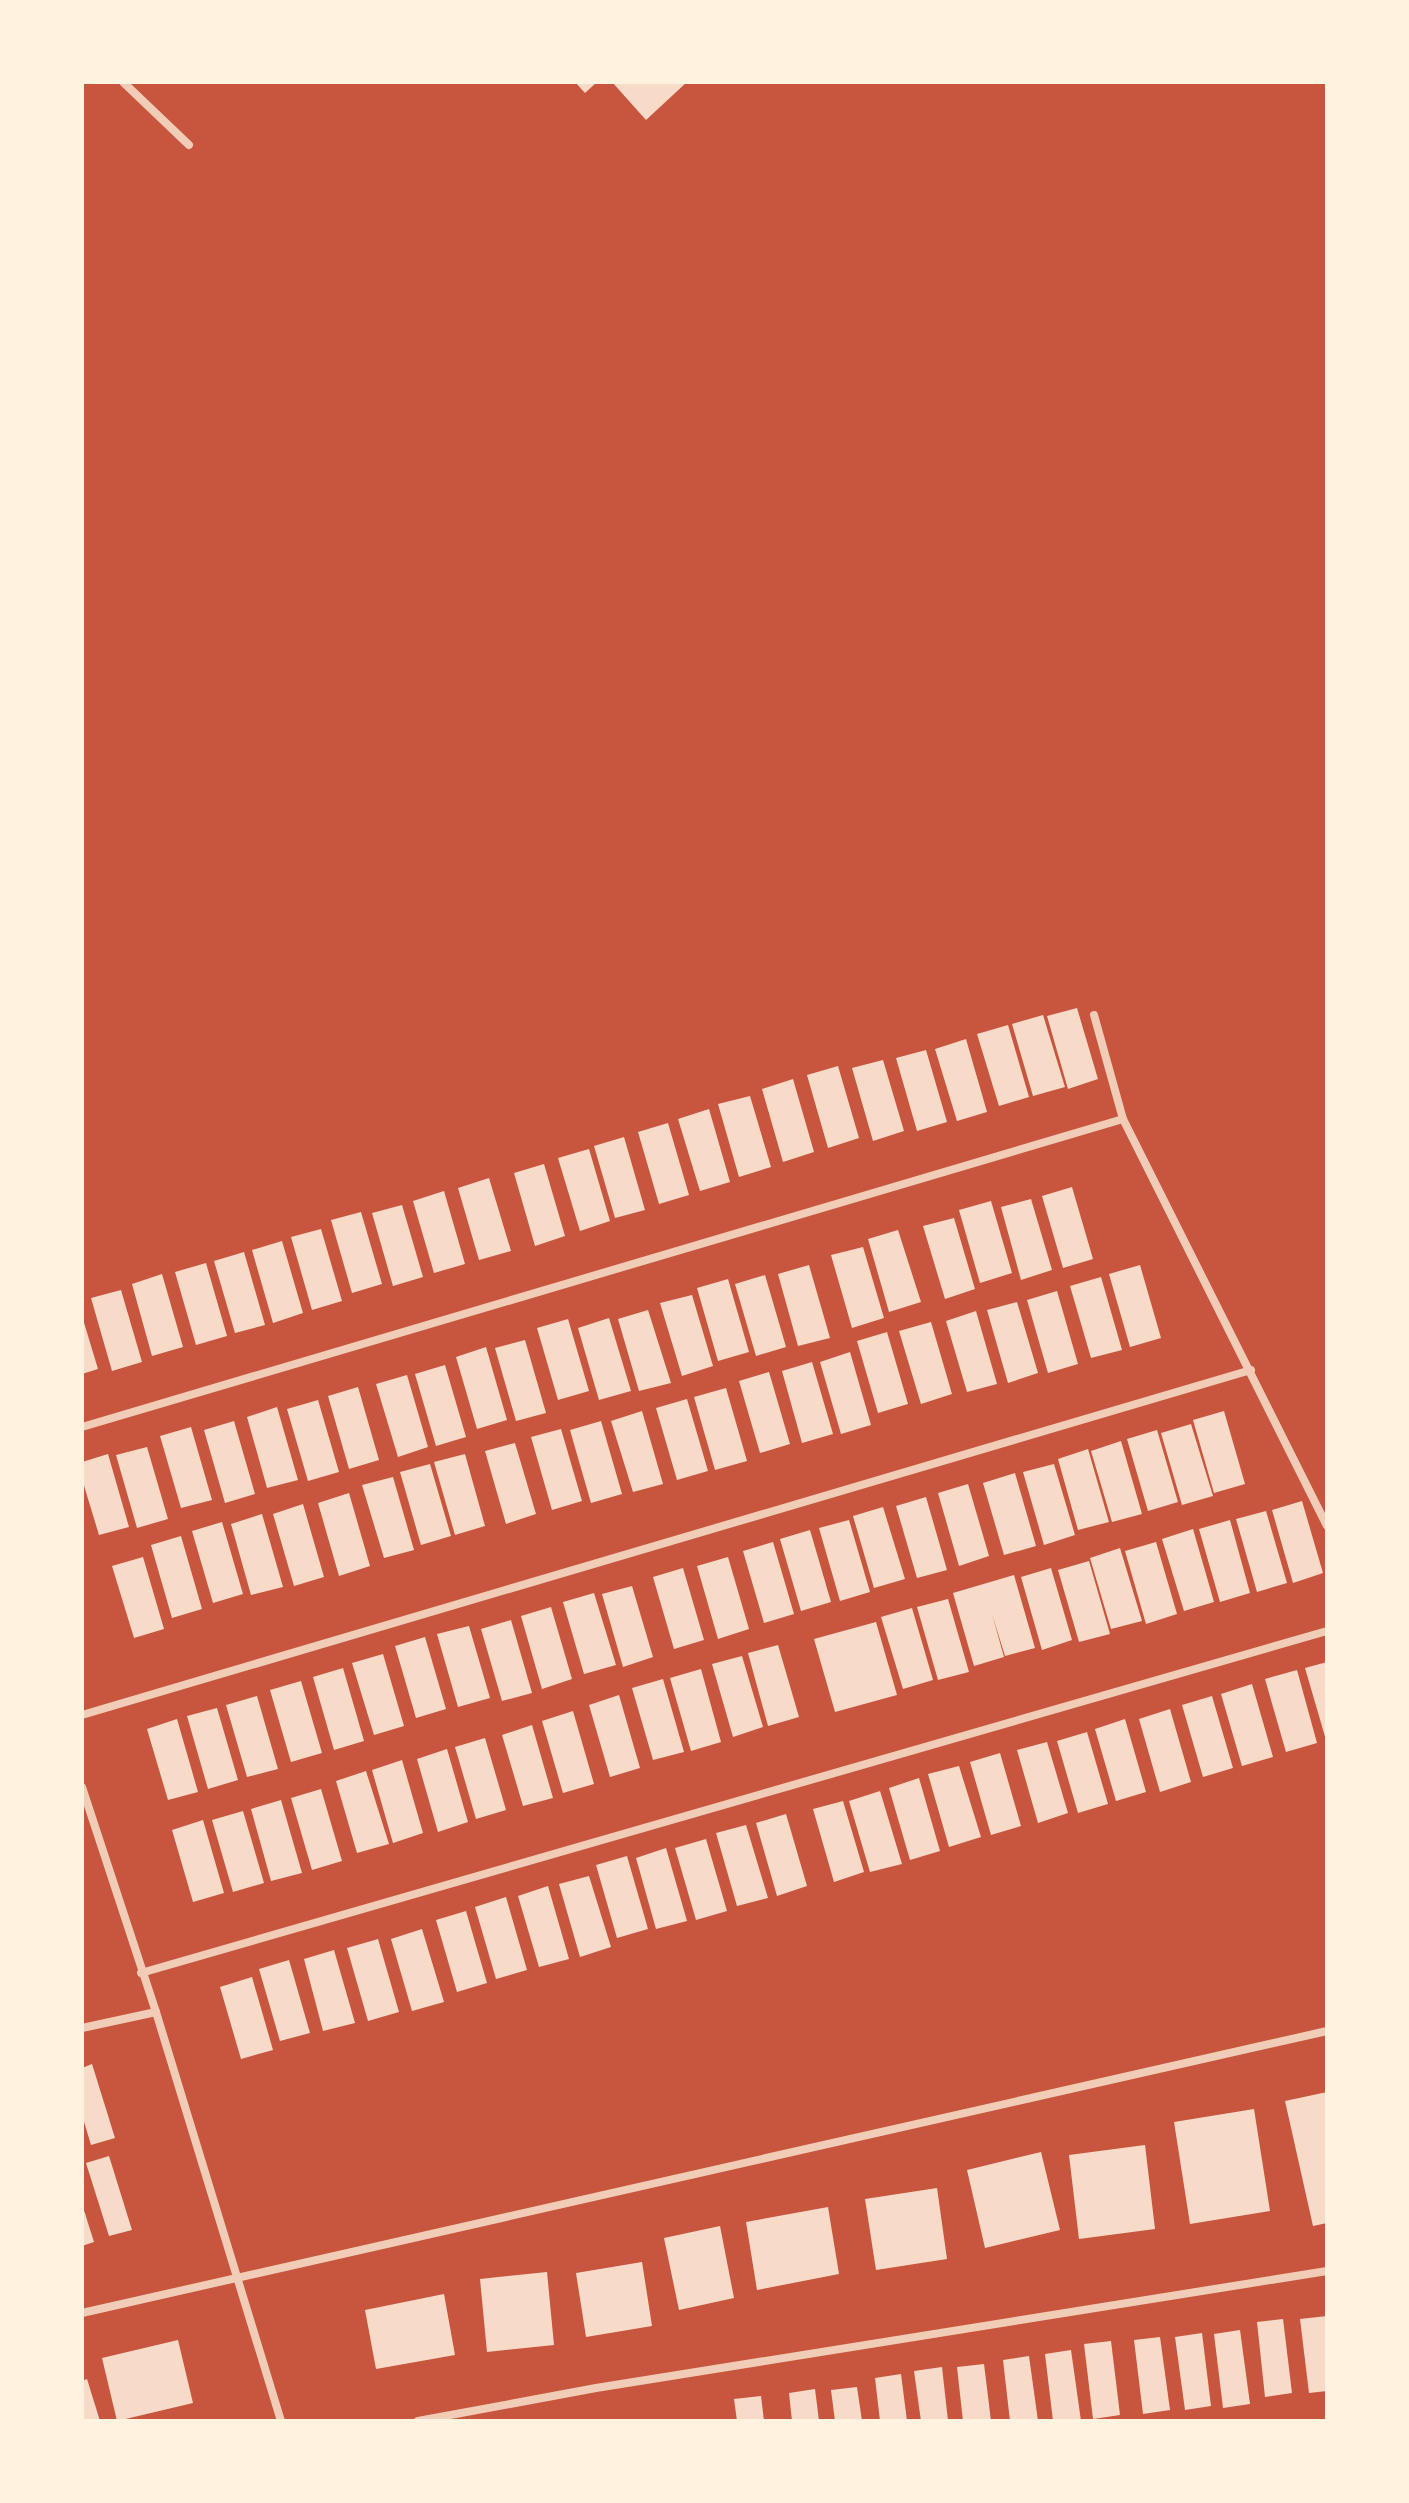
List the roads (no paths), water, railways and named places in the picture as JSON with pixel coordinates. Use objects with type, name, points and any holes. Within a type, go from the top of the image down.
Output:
[{"type":"street","points":[[123,82],[189,145]]},
{"type":"street","points":[[1094,1015],[1123,1119],[1327,1526]]},
{"type":"street","points":[[82,1427],[1123,1119]]},
{"type":"street","points":[[82,1715],[1251,1370]]},
{"type":"street","points":[[141,1973],[1327,1631]]},
{"type":"street","points":[[82,1787],[156,2012],[281,2421]]},
{"type":"street","points":[[82,2028],[156,2012]]},
{"type":"street","points":[[82,2313],[1327,2031]]},
{"type":"street","points":[[418,2421],[596,2388],[1327,2271]]}]
